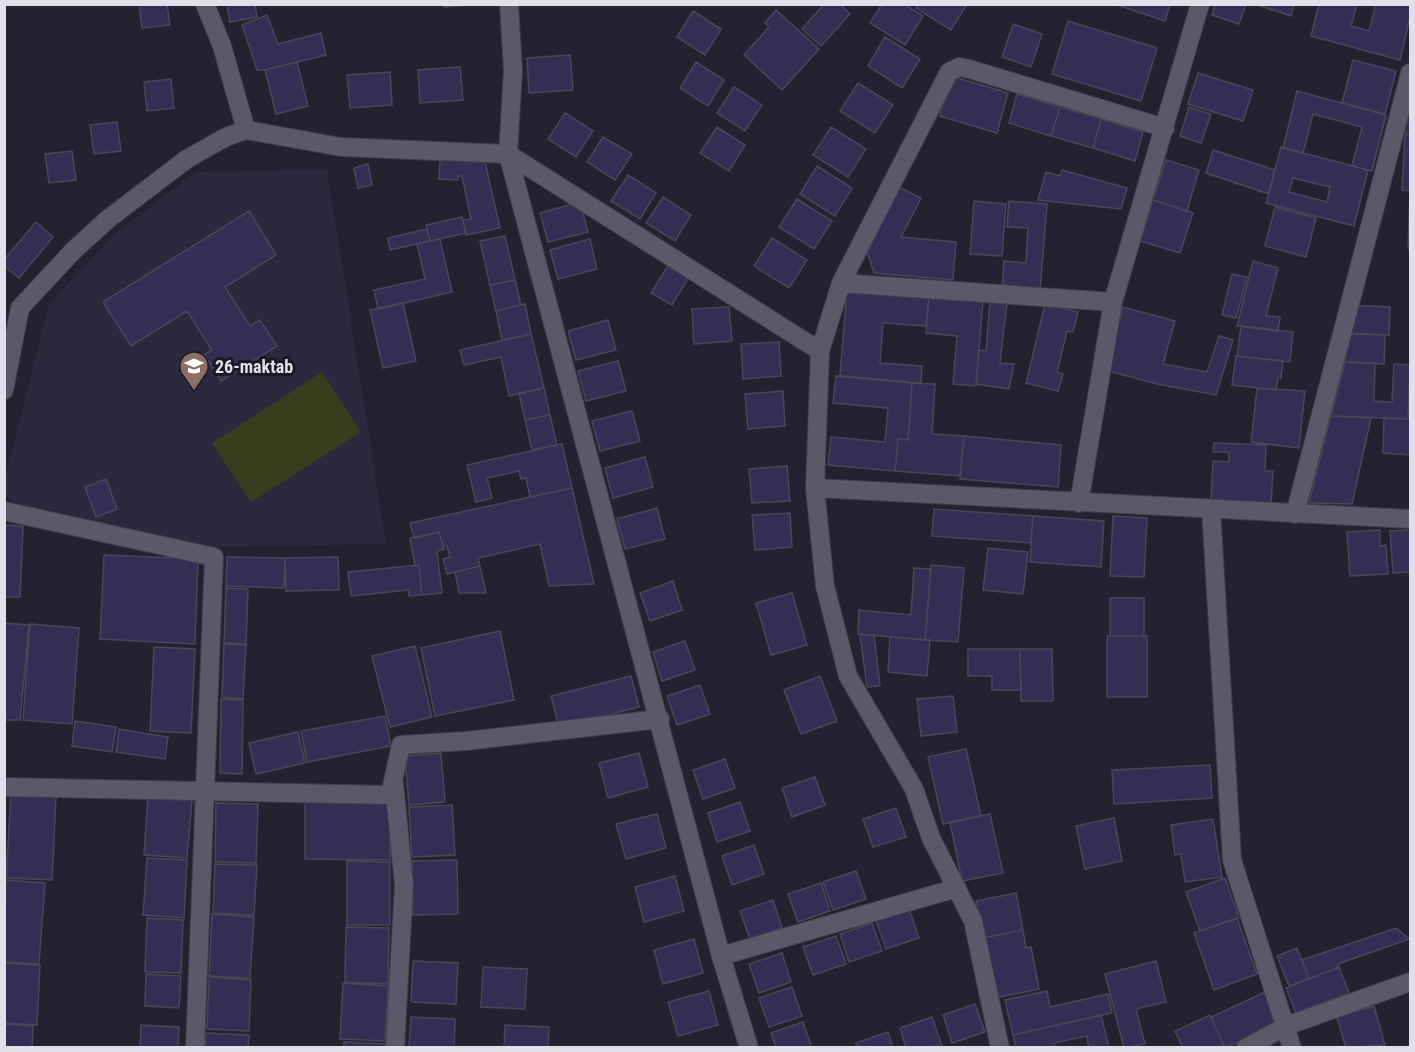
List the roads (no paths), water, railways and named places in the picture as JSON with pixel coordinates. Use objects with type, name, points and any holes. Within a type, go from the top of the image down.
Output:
[{"type":"street","points":[[205,4],[222,46],[246,130]]},
{"type":"street","points":[[509,4],[513,71],[508,154],[531,252],[660,719],[721,956],[749,1047]]},
{"type":"street","points":[[1079,503],[1113,302],[1200,4]]},
{"type":"street","points":[[995,1046],[974,921],[931,838],[914,789],[848,676],[825,586],[815,488],[820,351],[841,283],[949,72],[958,68],[969,69],[1165,128]]},
{"type":"street","points":[[1295,514],[1410,73]]},
{"type":"street","points":[[4,390],[12,306],[108,219],[207,147],[246,130],[341,147],[508,154],[820,351]]},
{"type":"street","points":[[841,283],[1113,302]]},
{"type":"street","points":[[815,488],[1410,519]]},
{"type":"street","points":[[1211,509],[1232,860],[1292,1047]]},
{"type":"street","points":[[4,511],[214,557],[195,1047]]},
{"type":"street","points":[[4,787],[390,795],[401,745],[466,741],[660,719]]},
{"type":"street","points":[[393,775],[404,885],[395,1047]]},
{"type":"street","points":[[721,956],[957,888]]},
{"type":"street","points":[[1246,1047],[1287,1026],[1410,982]]},
{"type":"place","name":"26-maktab","points":[[194,392]]}]
